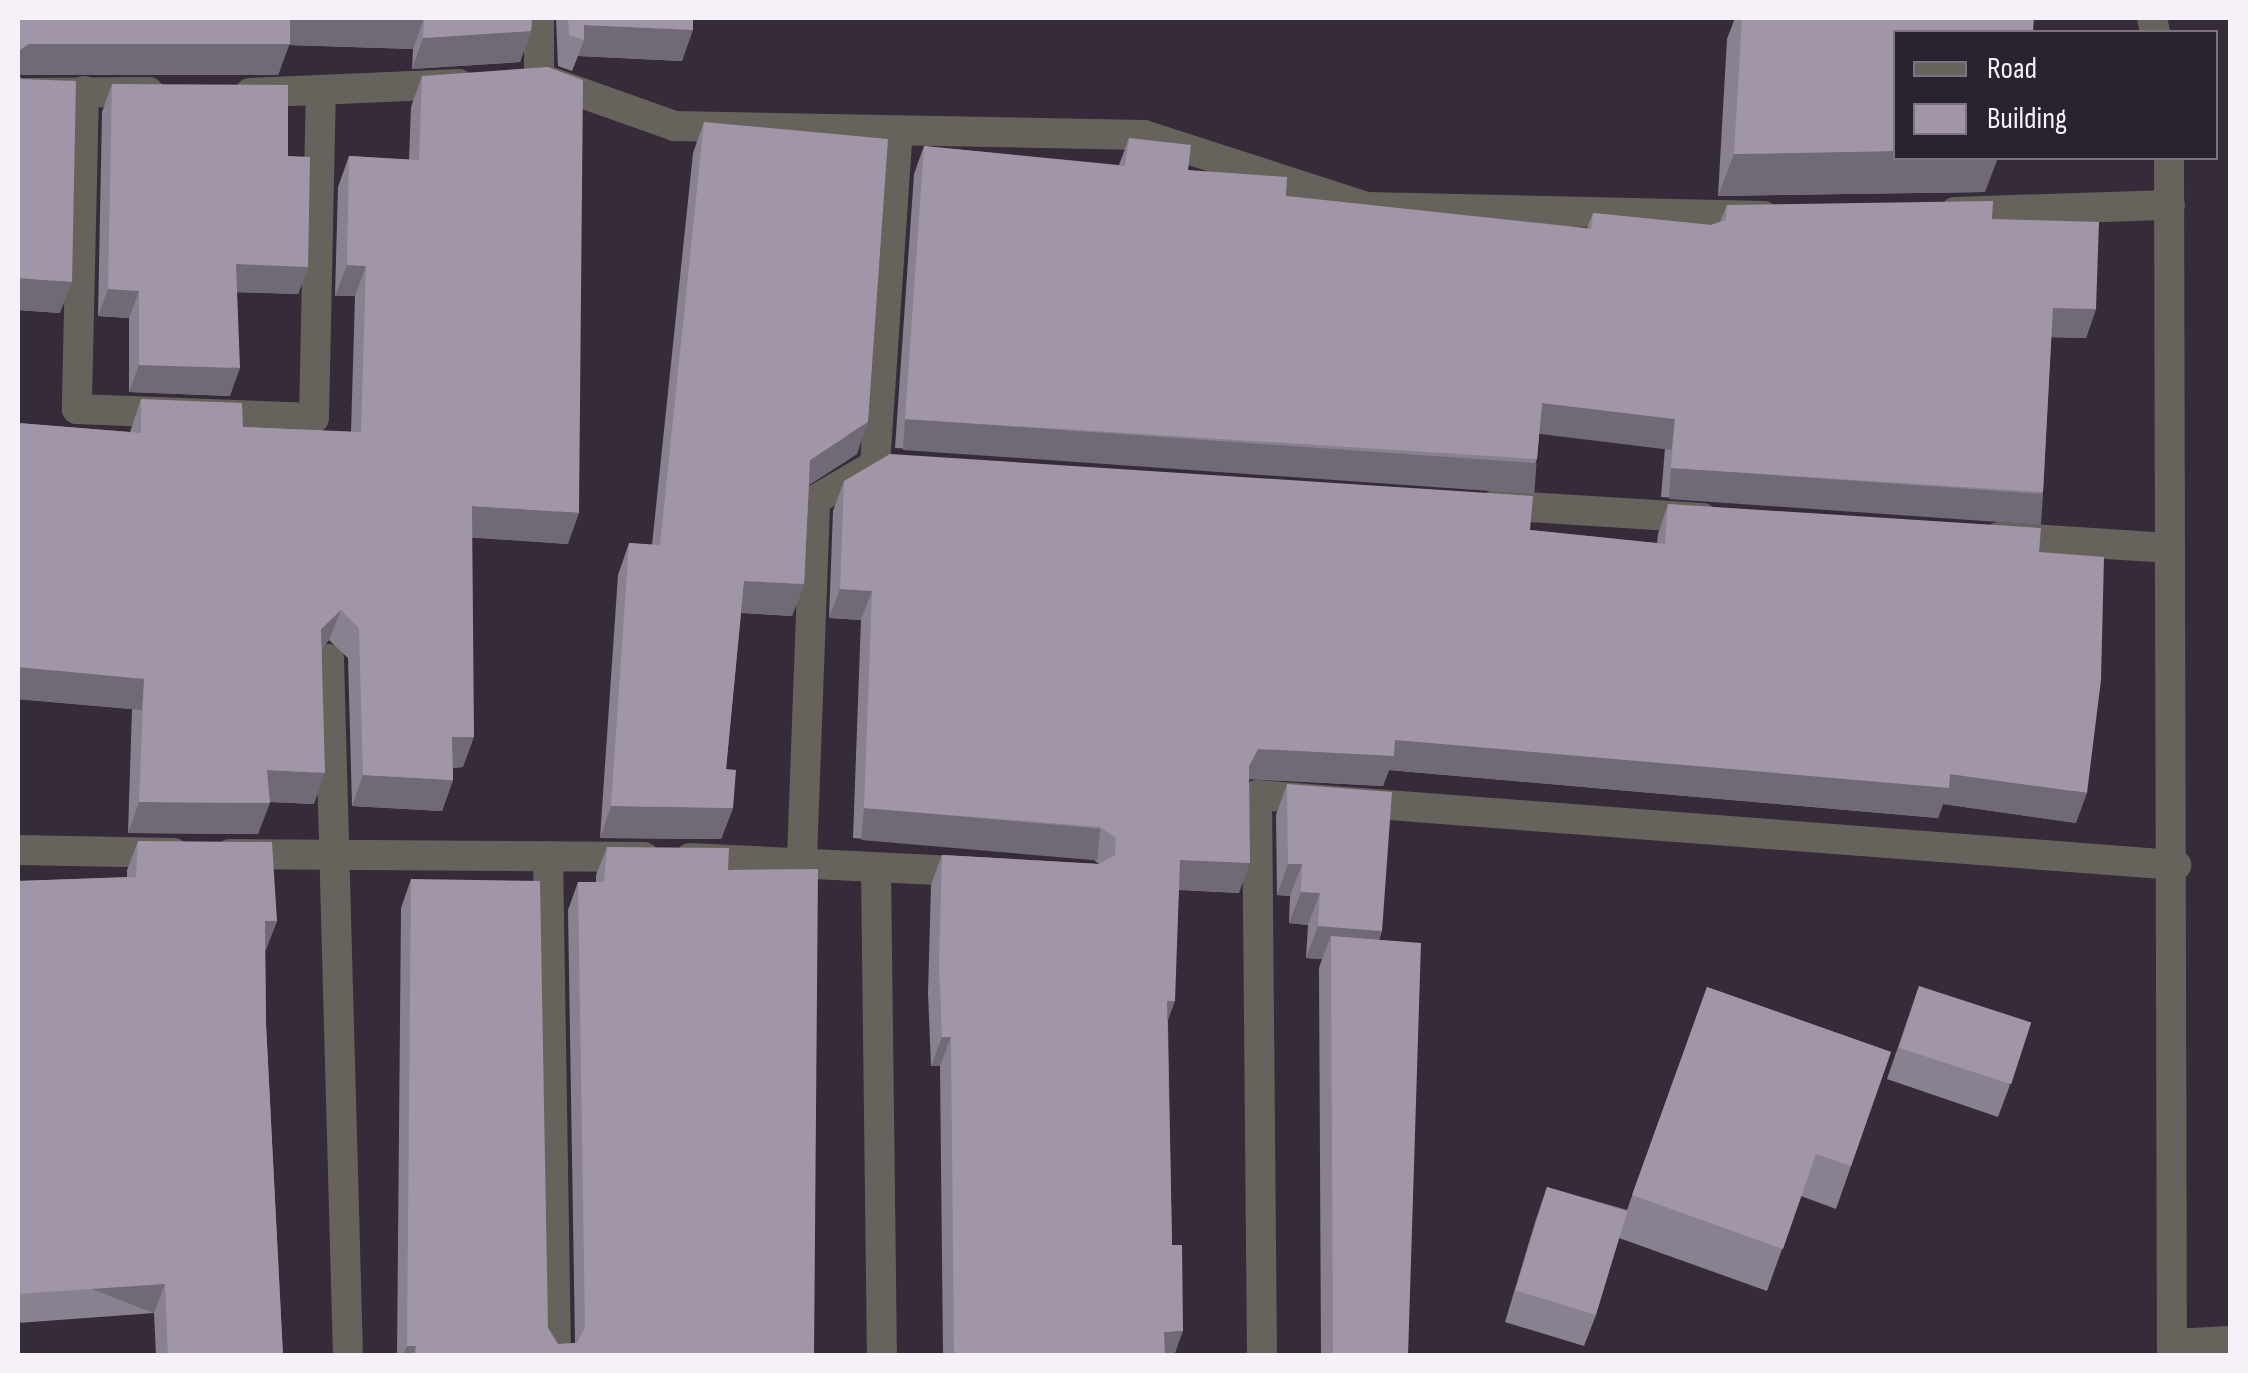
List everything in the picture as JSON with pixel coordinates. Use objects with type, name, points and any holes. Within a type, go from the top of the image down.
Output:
[{"type":"street","points":[[539,18],[539,78]]},
{"type":"street","points":[[222,93],[321,94],[539,78],[675,126],[1144,135],[1367,207],[1793,216]]},
{"type":"street","points":[[84,91],[77,409],[314,418],[321,94]]},
{"type":"street","points":[[18,93],[183,92]]},
{"type":"street","points":[[874,465],[898,131]]},
{"type":"street","points":[[2168,160],[2176,864],[2172,1350],[2230,1341]]},
{"type":"street","points":[[1912,213],[2170,205]]},
{"type":"street","points":[[802,859],[816,500],[874,465],[914,468]]},
{"type":"street","points":[[1453,502],[1732,520]]},
{"type":"street","points":[[1971,535],[2170,548]]},
{"type":"street","points":[[329,659],[348,1356]]},
{"type":"street","points":[[1262,1356],[1257,795],[2176,864]]},
{"type":"street","points":[[18,850],[802,859],[876,868],[1011,873]]},
{"type":"street","points":[[548,856],[556,1356]]},
{"type":"street","points":[[876,868],[882,1356]]},
{"type":"building","points":[[18,18],[290,18],[290,44],[29,44],[18,51]]},
{"type":"building","points":[[424,18],[532,18],[531,31],[423,38]]},
{"type":"building","points":[[568,18],[693,18],[693,30],[584,25],[584,40],[569,35]]},
{"type":"building","points":[[1742,18],[2034,18],[2033,30],[1893,30],[1893,151],[1734,154]]},
{"type":"building","points":[[548,67],[583,80],[579,513],[472,506],[474,737],[452,737],[453,780],[363,775],[359,628],[341,610],[321,629],[325,773],[267,770],[270,803],[139,802],[144,679],[18,667],[18,423],[141,433],[141,399],[242,403],[243,427],[361,432],[366,266],[347,265],[349,156],[419,160],[422,76]]},
{"type":"building","points":[[18,69],[21,79],[76,81],[72,282],[18,278]]},
{"type":"building","points":[[112,84],[288,85],[288,156],[310,157],[308,267],[236,264],[240,368],[139,365],[139,291],[108,289]]},
{"type":"building","points":[[704,122],[888,139],[868,422],[810,460],[804,584],[744,581],[726,769],[736,770],[733,808],[611,806],[629,543],[660,545]]},
{"type":"building","points":[[1129,138],[1191,145],[1188,170],[1287,177],[1286,196],[1591,229],[1593,213],[1711,225],[1726,220],[1727,205],[1993,201],[1992,219],[2099,222],[2096,309],[2053,308],[2043,492],[1671,468],[1675,419],[1542,403],[1537,459],[905,419],[924,146],[1125,166]]},
{"type":"building","points":[[890,454],[1533,496],[1530,530],[1665,544],[1668,504],[2041,528],[2039,552],[2104,557],[2101,680],[2087,793],[1950,774],[1949,788],[1395,740],[1394,756],[1258,749],[1249,766],[1250,863],[1180,860],[1175,1001],[1167,1001],[1172,1245],[1182,1245],[1183,1331],[1164,1332],[1165,1356],[954,1356],[951,1037],[942,1037],[939,963],[942,855],[1099,864],[1115,855],[1116,838],[1100,827],[864,808],[872,591],[840,589],[844,481]]},
{"type":"building","points":[[1287,784],[1392,792],[1382,931],[1318,926],[1320,893],[1301,892],[1302,864],[1288,864]]},
{"type":"building","points":[[138,841],[272,842],[277,921],[265,921],[266,1024],[283,1356],[168,1356],[165,1284],[18,1294],[18,881],[136,877]]},
{"type":"building","points":[[607,847],[729,848],[728,870],[818,869],[814,1356],[416,1356],[416,1346],[407,1346],[411,879],[540,881],[548,1328],[558,1344],[577,1343],[585,1327],[578,882],[604,882]]},
{"type":"building","points":[[1331,936],[1421,943],[1408,1356],[1333,1356]]},
{"type":"building","points":[[1919,986],[2031,1022],[2011,1084],[1899,1048]]},
{"type":"building","points":[[1707,987],[1891,1052],[1851,1166],[1816,1154],[1783,1249],[1632,1195]]},
{"type":"building","points":[[1547,1187],[1627,1212],[1596,1315],[1515,1290]]}]
